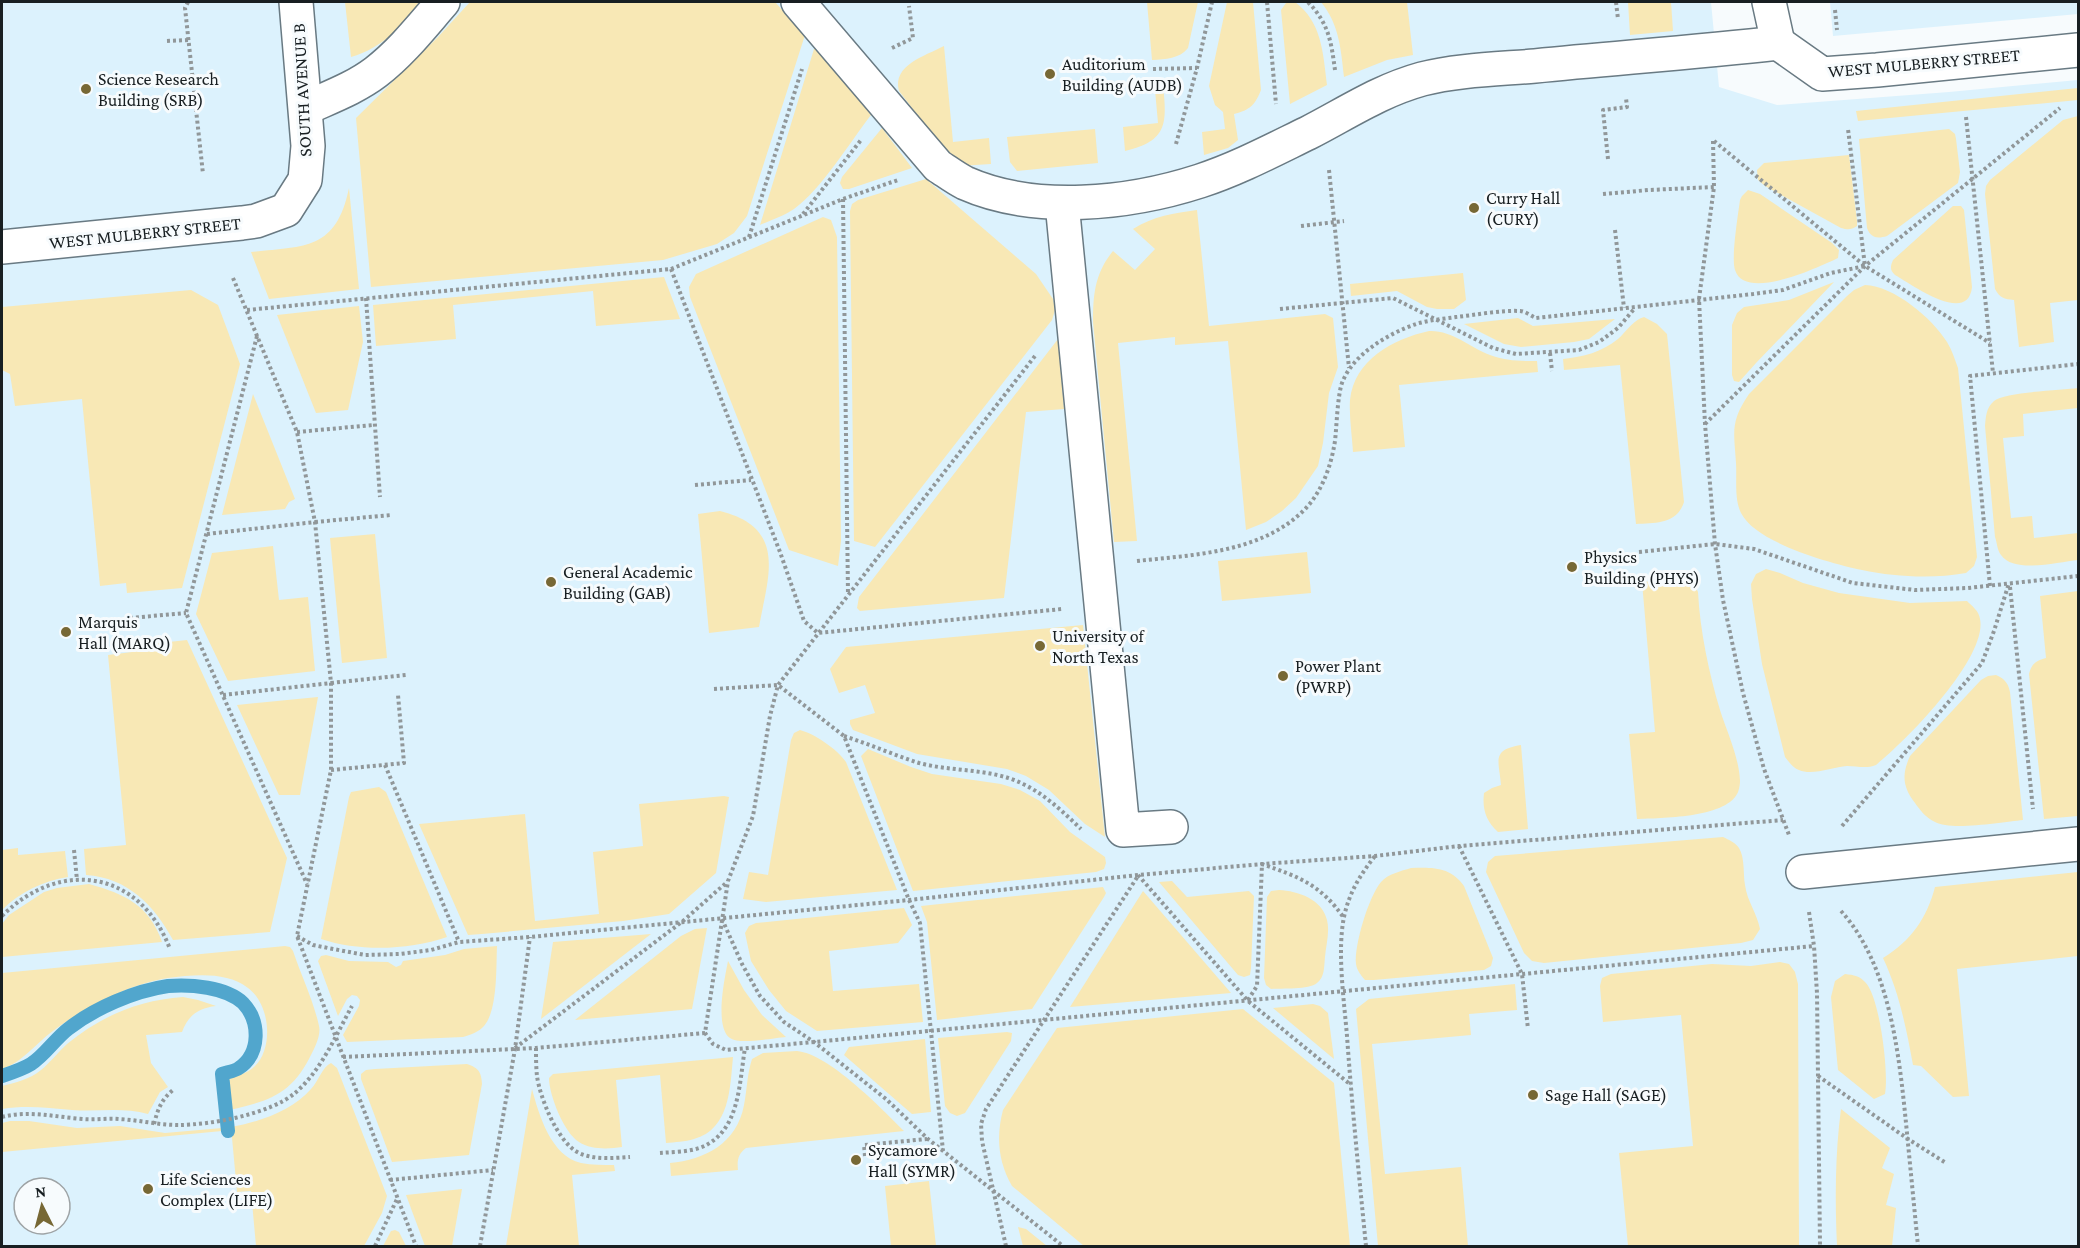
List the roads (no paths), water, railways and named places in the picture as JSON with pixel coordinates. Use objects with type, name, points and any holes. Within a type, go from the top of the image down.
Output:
[{"type":"street","name":"SOUTH AVENUE B","points":[[286,210],[305,180],[308,146],[296,2]]},
{"type":"street","points":[[306,108],[346,90],[375,73],[398,53],[443,2]]},
{"type":"street","points":[[807,12],[938,166],[964,183],[1003,195],[1062,203],[1120,198],[1162,191],[1210,177],[1333,120],[1377,94],[1424,79],[1470,72],[1778,43],[1769,2]]},
{"type":"street","name":"WEST MULBERRY STREET","points":[[1778,43],[1822,74],[2079,50]]},
{"type":"street","points":[[1062,203],[1123,830],[1171,827]]},
{"type":"street","name":"WEST MULBERRY STREET","points":[[2,247],[242,223],[256,221],[286,210]]},
{"type":"street","points":[[1803,872],[2079,844]]},
{"type":"waterway","points":[[2,1076],[31,1064],[68,1029],[90,1014],[115,1002],[155,988],[168,986],[197,986],[218,990],[236,998],[249,1010],[256,1037],[246,1062],[237,1069],[222,1074],[228,1131]]},
{"type":"place","name":"Auditorium Building (AUDB)","points":[[1050,74]]},
{"type":"place","name":"Science Research Building (SRB)","points":[[86,89]]},
{"type":"place","name":"Curry Hall (CURY)","points":[[1474,208]]},
{"type":"place","name":"Physics Building (PHYS)","points":[[1572,567]]},
{"type":"place","name":"General Academic Building (GAB)","points":[[551,582]]},
{"type":"place","name":"Marquis Hall (MARQ)","points":[[66,632]]},
{"type":"place","name":"University of North Texas","points":[[1040,646]]},
{"type":"place","name":"Power Plant (PWRP)","points":[[1283,676]]},
{"type":"place","name":"Sage Hall (SAGE)","points":[[1533,1095]]},
{"type":"place","name":"Sycamore Hall (SYMR)","points":[[856,1160]]},
{"type":"place","name":"Life Sciences Complex (LIFE)","points":[[148,1189]]}]
